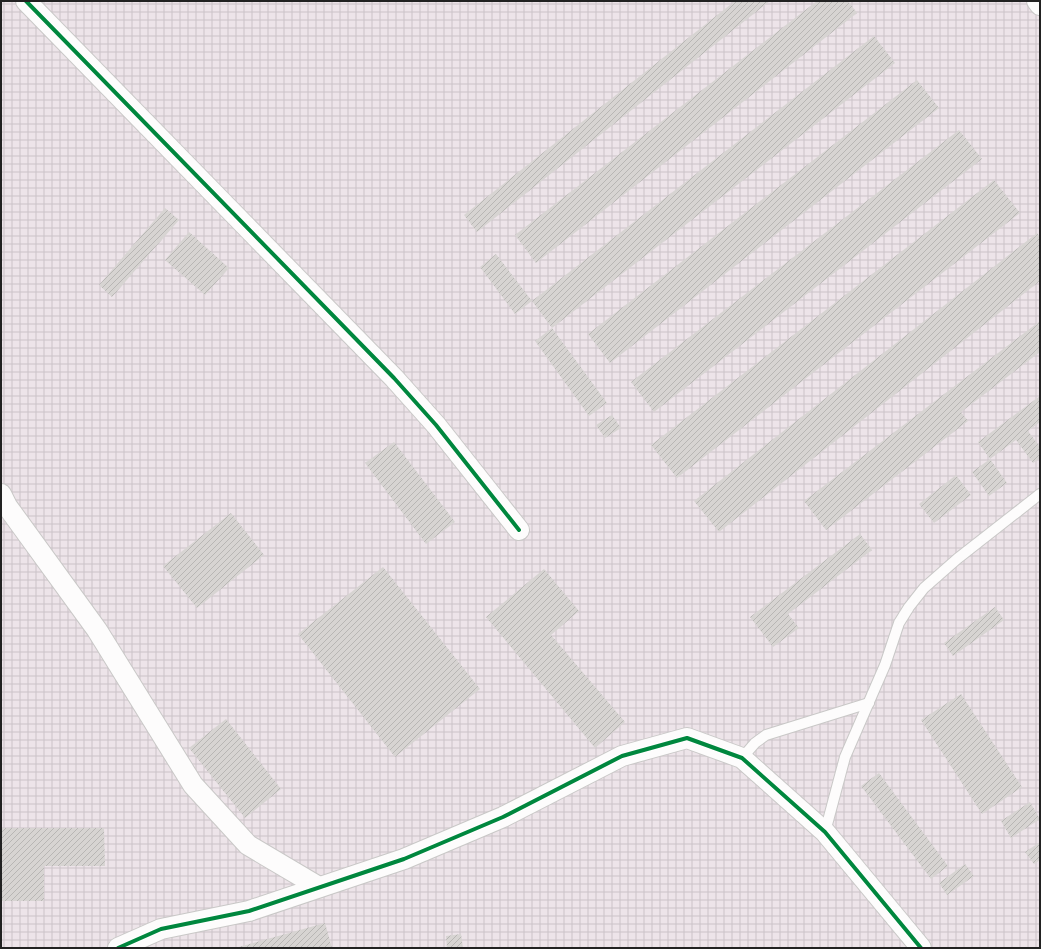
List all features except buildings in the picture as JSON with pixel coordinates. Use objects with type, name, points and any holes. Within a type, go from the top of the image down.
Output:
[{"type":"street","points":[[26,1],[394,378],[436,426],[519,530]]},
{"type":"street","points":[[1037,1],[1040,5]]},
{"type":"street","points":[[1,494],[7,506],[97,630],[193,785],[248,845],[319,888]]},
{"type":"street","points":[[118,948],[161,929],[249,911],[404,860],[503,817],[622,756],[688,738],[742,758],[825,832],[921,948]]},
{"type":"lane","points":[[825,832],[845,757],[885,665],[899,623],[924,588],[956,559],[1040,494]]},
{"type":"lane","points":[[742,758],[755,743],[766,735],[869,703]]},
{"type":"shaded area","points":[[1,1],[1040,1],[1040,948],[1,948]]},
{"type":"cycle path","points":[[26,1],[394,378],[436,425],[519,530]]},
{"type":"cycle path","points":[[118,948],[161,929],[249,911],[404,859],[503,817],[622,756],[687,738],[742,758],[825,832],[921,948]]}]
